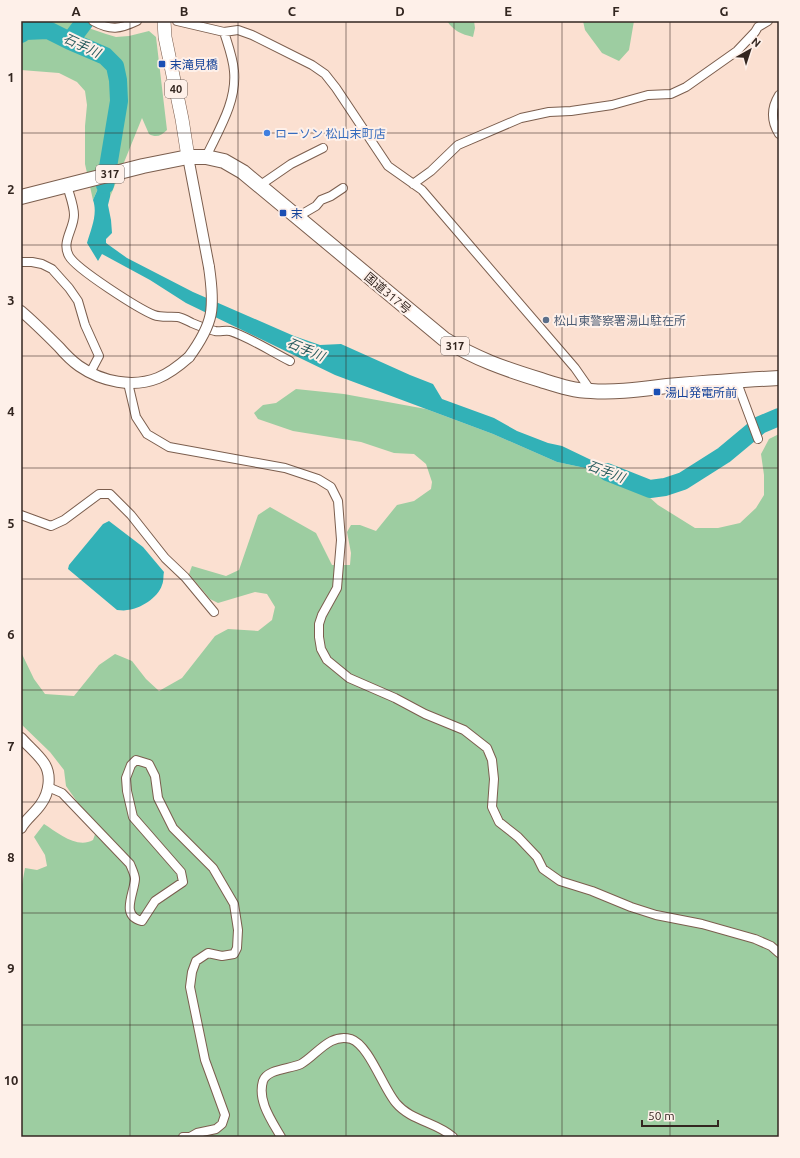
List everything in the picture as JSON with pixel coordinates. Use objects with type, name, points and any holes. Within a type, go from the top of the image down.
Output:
[{"type":"highway","name":"国道317号","points":[[21,197],[143,166],[188,157],[206,157],[224,162],[243,172],[444,338],[474,356],[513,372],[565,387],[591,391],[779,378]]},
{"type":"main road","name":"40","points":[[164,21],[165,37],[182,119],[188,157]]},
{"type":"street","points":[[93,21],[108,28],[120,28],[137,21]]},
{"type":"street","points":[[177,21],[224,32],[238,30],[252,35],[306,62],[325,74],[388,166],[422,190],[570,362],[591,391]]},
{"type":"street","points":[[413,184],[431,171],[458,145],[521,118],[549,112],[571,111],[612,105],[648,95],[670,94],[686,87],[737,51],[758,27],[768,21]]},
{"type":"street","points":[[206,157],[232,97],[235,72],[224,32]]},
{"type":"street","points":[[779,95],[776,100],[773,113],[774,125],[779,134]]},
{"type":"street","points":[[259,186],[291,164],[323,148]]},
{"type":"street","points":[[21,311],[78,366],[103,378],[128,383],[148,381],[177,367],[189,357],[201,341],[209,325],[212,312],[213,293],[188,157]]},
{"type":"street","points":[[72,184],[74,214],[73,224],[68,234],[66,246],[69,256],[83,269],[135,305],[148,312],[156,315],[179,317],[217,332],[228,330],[290,361]]},
{"type":"street","points":[[300,219],[304,213],[316,206],[321,200],[342,188]]},
{"type":"street","points":[[21,262],[42,264],[52,269],[70,288],[78,301],[85,325],[100,356],[90,373]]},
{"type":"street","points":[[736,380],[758,439]]},
{"type":"street","points":[[128,383],[136,417],[147,434],[169,446],[285,468],[318,480],[331,487],[338,501],[340,540],[337,588],[322,615],[320,624],[319,637],[327,660],[349,678],[395,698],[425,714],[464,730],[487,748],[492,760],[494,779],[492,807],[500,822],[518,837],[537,857],[543,869],[560,881],[592,891],[631,907],[656,915],[702,924],[755,939],[771,946],[779,953]]},
{"type":"street","points":[[21,515],[51,526],[64,520],[99,494],[110,494],[131,515],[164,558],[185,577],[214,612]]},
{"type":"street","points":[[21,738],[44,764],[48,774],[48,787],[41,804],[29,816],[21,828]]},
{"type":"street","points":[[48,787],[62,793],[130,864],[135,879],[129,906],[132,915],[136,920],[142,921],[155,901],[183,882],[181,872],[133,817],[127,791],[126,778],[131,765],[136,760],[149,764],[154,776],[158,798],[173,828],[213,868],[234,904],[238,930],[237,948],[234,954],[222,956],[208,953],[200,957],[196,961],[192,972],[190,987],[205,1060],[225,1115],[222,1124],[216,1129],[197,1133],[190,1137],[183,1137]]},
{"type":"street","points":[[281,1137],[268,1115],[263,1102],[262,1085],[264,1078],[271,1072],[287,1069],[301,1064],[325,1044],[336,1039],[350,1039],[359,1044],[377,1070],[384,1086],[402,1109],[416,1119],[440,1128],[453,1137]]},
{"type":"green space","points":[[21,21],[68,21],[116,37],[129,36],[149,31],[156,37],[167,130],[158,136],[149,134],[142,118],[110,197],[109,162],[93,200],[85,164],[85,126],[87,105],[85,91],[77,82],[59,73],[21,70]]},
{"type":"green space","points":[[447,21],[474,21],[475,28],[473,37],[458,32]]},
{"type":"green space","points":[[583,21],[634,21],[629,50],[619,61],[602,53],[585,30]]},
{"type":"green space","points":[[296,389],[344,394],[426,409],[493,434],[557,462],[630,480],[658,505],[695,528],[718,528],[740,523],[756,508],[764,495],[764,475],[761,454],[769,439],[779,434],[779,1137],[21,1137],[21,890],[25,868],[37,870],[47,866],[45,855],[34,837],[44,824],[68,839],[81,843],[93,840],[98,826],[78,803],[66,786],[64,770],[50,752],[21,724],[21,652],[34,679],[45,694],[74,696],[99,665],[115,654],[132,661],[146,679],[159,691],[182,678],[215,636],[228,629],[258,631],[272,620],[275,607],[267,594],[255,592],[218,603],[210,599],[189,574],[192,566],[226,576],[239,570],[258,515],[270,507],[316,533],[332,565],[350,565],[351,553],[347,532],[351,525],[360,525],[376,531],[397,505],[414,501],[431,489],[432,482],[426,464],[414,454],[394,453],[361,442],[293,431],[258,419],[254,413],[263,405],[276,403]]},
{"type":"water","points":[[110,161],[110,197],[108,205],[112,233],[106,239],[106,243],[127,258],[193,292],[294,336],[320,345],[341,344],[433,384],[442,399],[494,418],[517,431],[548,443],[562,446],[630,480],[557,462],[493,434],[335,375],[186,303],[150,280],[102,254],[98,261],[87,243],[95,211],[93,200]]},
{"type":"water","points":[[109,521],[143,547],[164,572],[163,583],[157,594],[148,602],[137,608],[117,610],[68,569],[69,565],[103,524]]},
{"type":"waterway","points":[[70,41],[85,21]]},
{"type":"waterway","name":"石手川","points":[[21,34],[25,31],[48,30],[105,56],[115,66],[118,80],[119,101],[105,185]]},
{"type":"waterway","name":"石手川","points":[[607,472],[650,489],[665,487],[683,481],[724,455],[760,425],[779,417]]},
{"type":"place","name":"末滝見橋","points":[[162,64]]},
{"type":"place","name":"ローソン 松山末町店","points":[[267,133]]},
{"type":"place","name":"末","points":[[283,213]]},
{"type":"place","name":"松山東警察署湯山駐在所","points":[[546,320]]},
{"type":"place","name":"湯山発電所前","points":[[657,392]]}]
